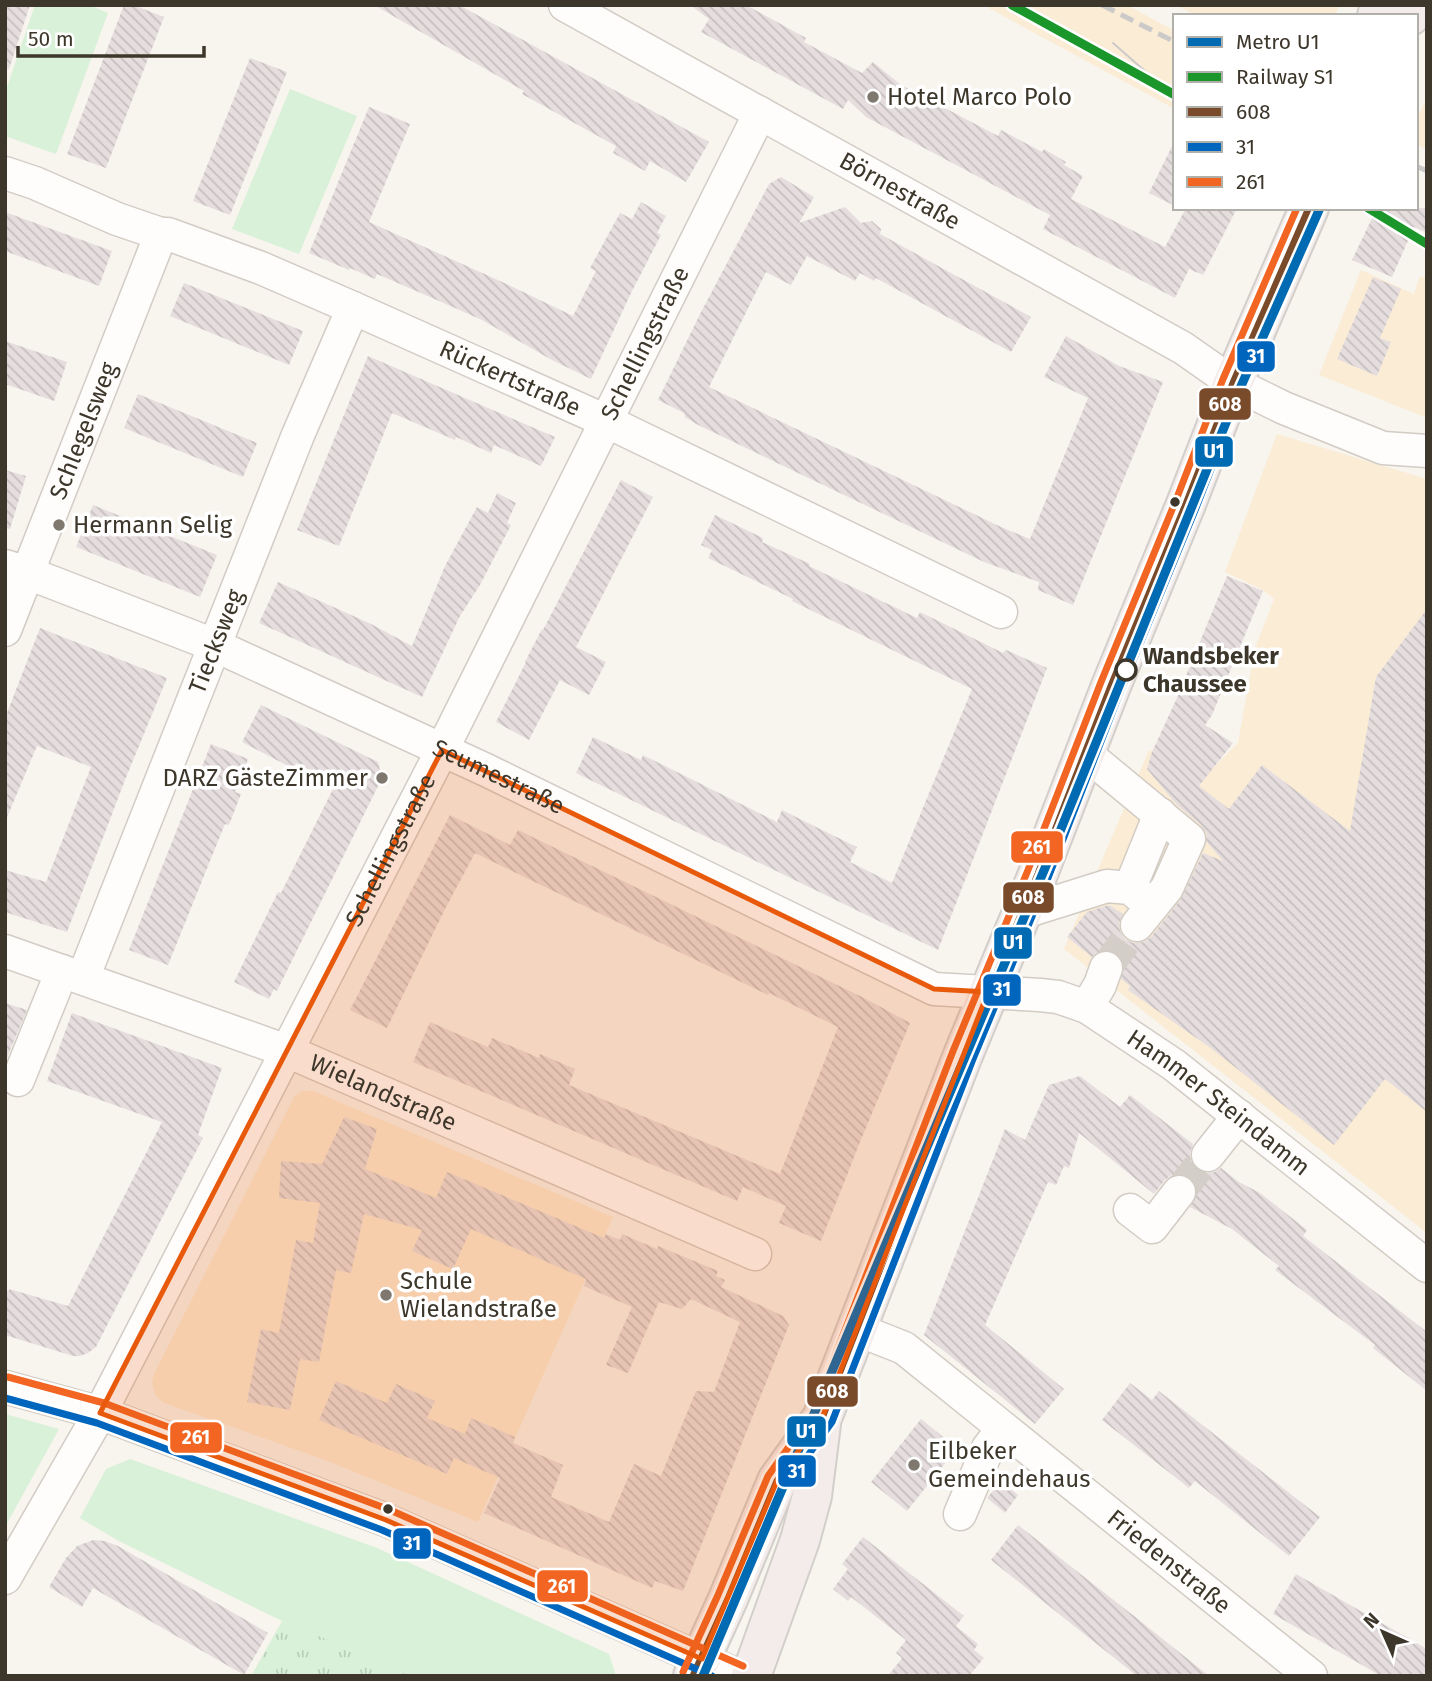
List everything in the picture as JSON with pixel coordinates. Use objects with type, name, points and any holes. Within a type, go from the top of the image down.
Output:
[{"type":"main road","points":[[751,1676],[800,1540],[812,1496],[822,1418],[988,992],[1233,383],[1305,218]]},
{"type":"main road","points":[[698,1667],[777,1481],[822,1418]]},
{"type":"street","name":"Börnestraße","points":[[565,5],[1183,348],[1233,383],[1284,408],[1384,448],[1427,451]]},
{"type":"street","name":"Schellingstraße","points":[[5,1577],[100,1413],[287,1051],[442,750],[760,113]]},
{"type":"street","name":"Rückertstraße","points":[[5,173],[35,183],[117,219],[161,234],[169,234],[261,268],[353,308],[606,421],[1001,612]]},
{"type":"street","name":"Schlegelsweg","points":[[5,630],[16,569],[161,234]]},
{"type":"street","name":"Tiecksweg","points":[[18,1080],[73,974],[214,645],[298,435],[353,308]]},
{"type":"street","name":"Seumestraße","points":[[16,569],[214,645],[486,770],[934,989],[988,992]]},
{"type":"street","points":[[1021,913],[1107,886],[1140,906],[1160,814],[1085,753]]},
{"type":"street","name":"Wielandstraße","points":[[5,951],[287,1051],[755,1254]]},
{"type":"street","points":[[1087,1007],[1106,968]]},
{"type":"street","name":"Hammer Steindamm","points":[[988,992],[1058,997],[1087,1007],[1174,1065],[1427,1266]]},
{"type":"street","points":[[1208,1155],[1240,1116]]},
{"type":"street","points":[[1130,1210],[1152,1227],[1179,1192]]},
{"type":"street","name":"Friedenstraße","points":[[856,1329],[904,1348],[1311,1676]]},
{"type":"street","points":[[5,1387],[100,1413],[386,1520],[698,1667],[739,1676]]},
{"type":"street","points":[[960,1514],[988,1448],[1003,1428]]},
{"type":"highlighted area","points":[[442,750],[934,989],[988,992],[822,1418],[777,1481],[702,1659],[386,1520],[100,1413]]},
{"type":"shaded area","points":[[983,5],[1127,5],[1173,30],[1173,108]]},
{"type":"shaded area","points":[[1176,5],[1339,5],[1336,14],[1193,14]]},
{"type":"shaded area","points":[[1427,98],[1427,150],[1418,145],[1418,116]]},
{"type":"shaded area","points":[[1361,270],[1414,294],[1420,276],[1427,279],[1427,418],[1319,375]]},
{"type":"shaded area","points":[[1277,434],[1427,479],[1427,1233],[1064,949],[1149,750],[1201,780],[1238,743],[1255,648],[1274,599],[1263,590],[1225,572]]},
{"type":"shaded area","name":"Schule Wielandstraße","points":[[302,1091],[313,1091],[613,1217],[478,1522],[325,1460],[164,1403],[155,1395],[152,1382],[154,1374],[294,1097]]},
{"type":"green space","points":[[35,5],[89,5],[108,13],[56,154],[5,136],[5,93]]},
{"type":"green space","points":[[290,89],[357,116],[299,254],[232,229]]},
{"type":"green space","points":[[5,1414],[59,1429],[5,1527]]},
{"type":"green space","points":[[130,1459],[377,1548],[609,1654],[616,1676],[410,1676],[282,1621],[117,1540],[80,1518],[106,1469]]},
{"type":"green space","points":[[282,1621],[355,1651],[410,1676],[251,1676]]},
{"type":"building","points":[[5,5],[30,5],[9,69],[5,68]]},
{"type":"building","points":[[124,5],[133,5],[164,17],[106,168],[67,154]]},
{"type":"building","points":[[374,5],[459,5],[709,142],[686,182],[650,161],[645,171],[613,153],[616,146],[522,94],[524,91]]},
{"type":"building","points":[[690,5],[746,5],[806,38],[804,42],[862,73],[873,62],[901,85],[998,136],[1001,130],[1066,162],[1064,165],[1083,176],[1071,199],[1165,247],[1185,210],[1236,210],[1203,275],[1189,269],[1175,298],[1043,229],[1050,215],[866,117],[848,100],[843,109],[701,32],[709,19]]},
{"type":"building","points":[[250,58],[287,72],[230,215],[193,201]]},
{"type":"building","points":[[369,107],[410,124],[369,222],[573,316],[596,271],[590,268],[620,213],[632,219],[641,202],[666,216],[657,233],[661,235],[591,379],[482,320],[377,274],[375,279],[309,253]]},
{"type":"building","points":[[1173,144],[1173,205],[1149,193]]},
{"type":"building","points":[[781,177],[814,197],[799,223],[845,207],[861,223],[872,221],[881,229],[880,234],[1031,317],[1011,352],[876,278],[874,281],[860,273],[855,281],[807,256],[791,285],[766,272],[709,387],[1030,539],[1088,398],[1044,377],[1066,336],[1119,366],[1163,382],[1073,605],[1038,590],[1039,582],[984,562],[698,425],[685,417],[684,413],[658,400],[769,184]]},
{"type":"building","points":[[1427,208],[1427,233],[1414,227],[1392,277],[1352,260],[1376,210]]},
{"type":"building","points":[[5,212],[112,251],[99,286],[5,251]]},
{"type":"building","points":[[1373,277],[1401,289],[1380,338],[1391,342],[1377,376],[1337,359]]},
{"type":"building","points":[[184,283],[303,331],[289,365],[170,316]]},
{"type":"building","points":[[5,341],[67,362],[54,401],[5,384]]},
{"type":"building","points":[[368,356],[555,437],[541,466],[494,445],[491,453],[392,413],[339,546],[297,530]]},
{"type":"building","points":[[138,394],[257,443],[243,477],[124,428]]},
{"type":"building","points":[[5,470],[26,476],[10,529],[5,528]]},
{"type":"building","points":[[621,480],[653,497],[576,647],[606,662],[589,695],[560,680],[529,740],[496,722]]},
{"type":"building","points":[[497,493],[516,503],[507,523],[511,525],[480,585],[460,616],[422,697],[259,623],[278,582],[371,624],[412,646],[445,566],[477,507],[488,513]]},
{"type":"building","points":[[93,505],[217,555],[200,597],[76,547]]},
{"type":"building","points":[[715,515],[763,538],[762,542],[810,564],[809,566],[917,618],[920,612],[1003,653],[1006,650],[1047,668],[938,950],[576,773],[593,737],[641,760],[643,755],[777,822],[782,810],[857,847],[850,862],[892,883],[972,689],[708,558],[712,550],[701,545]]},
{"type":"building","points":[[1227,576],[1263,591],[1212,715],[1205,725],[1233,743],[1199,786],[1229,809],[1262,765],[1350,831],[1376,677],[1427,609],[1427,1112],[1385,1079],[1334,1145],[1212,1049],[1128,990],[1130,986],[1121,979],[1124,965],[1119,956],[1103,950],[1092,957],[1067,937],[1087,912],[1109,905],[1123,914],[1119,923],[1125,939],[1133,943],[1144,942],[1181,899],[1203,853],[1223,861],[1206,841],[1207,834],[1201,825],[1177,805],[1147,769]]},
{"type":"building","points":[[40,628],[167,678],[67,932],[5,912],[5,870],[46,882],[91,767],[37,746],[5,822],[5,718]]},
{"type":"building","points":[[261,705],[378,762],[382,778],[277,991],[274,989],[269,999],[234,982],[336,783],[296,763],[294,769],[242,742]]},
{"type":"building","points":[[211,744],[248,759],[235,792],[241,794],[229,825],[225,824],[168,965],[129,950]]},
{"type":"building","points":[[450,815],[510,845],[518,830],[910,1023],[821,1241],[779,1223],[786,1206],[743,1187],[737,1201],[413,1062],[430,1022],[488,1047],[492,1038],[539,1058],[540,1054],[575,1069],[569,1085],[780,1174],[838,1027],[769,993],[768,995],[475,853],[387,1028],[350,1010]]},
{"type":"building","points":[[5,1003],[27,1010],[5,1062]]},
{"type":"building","points":[[72,1013],[222,1068],[198,1135],[203,1138],[96,1347],[80,1356],[5,1335],[5,1290],[68,1306],[162,1122],[47,1081]]},
{"type":"building","points":[[1080,1076],[1120,1107],[1130,1095],[1193,1144],[1190,1153],[1196,1169],[1206,1173],[1221,1168],[1260,1193],[1307,1230],[1303,1236],[1427,1332],[1427,1391],[1373,1348],[1375,1345],[1275,1270],[1279,1266],[1232,1229],[1190,1207],[1197,1194],[1196,1184],[1190,1177],[1171,1175],[1154,1194],[1079,1133],[1069,1168],[1064,1166],[1056,1185],[1048,1182],[985,1325],[1064,1389],[1035,1424],[924,1335],[1005,1129],[1025,1140],[1049,1085]]},
{"type":"building","points":[[344,1117],[377,1129],[365,1169],[436,1198],[447,1172],[604,1238],[606,1234],[620,1240],[622,1234],[657,1249],[658,1246],[718,1271],[716,1276],[725,1280],[721,1287],[783,1316],[789,1325],[683,1591],[655,1581],[652,1588],[484,1513],[500,1478],[454,1458],[447,1474],[319,1420],[336,1381],[387,1403],[396,1384],[435,1401],[427,1418],[465,1434],[471,1418],[515,1437],[513,1443],[563,1465],[551,1497],[609,1522],[634,1464],[661,1476],[696,1391],[714,1392],[740,1322],[691,1299],[682,1309],[659,1302],[628,1373],[606,1365],[632,1307],[584,1286],[586,1279],[471,1229],[453,1269],[412,1251],[422,1230],[364,1214],[351,1273],[336,1270],[319,1362],[300,1359],[290,1410],[247,1402],[261,1329],[279,1333],[296,1240],[313,1243],[320,1203],[279,1198],[281,1161],[322,1164]]},
{"type":"building","points":[[1130,1383],[1152,1400],[1159,1391],[1320,1517],[1289,1556],[1195,1481],[1189,1488],[1102,1420]]},
{"type":"building","name":"Eilbeker Gemeindehaus","points":[[921,1419],[957,1448],[907,1511],[871,1482]]},
{"type":"building","points":[[1001,1481],[1018,1495],[1005,1513],[987,1498]]},
{"type":"building","points":[[1018,1525],[1209,1676],[1137,1676],[991,1560]]},
{"type":"building","points":[[863,1537],[964,1616],[956,1626],[978,1644],[974,1650],[984,1658],[969,1676],[888,1676],[902,1658],[896,1653],[906,1640],[851,1597],[848,1601],[833,1589],[848,1569],[842,1564]]},
{"type":"building","points":[[93,1540],[118,1546],[268,1633],[244,1675],[93,1588],[82,1607],[49,1587],[66,1558],[77,1546]]},
{"type":"building","points":[[1296,1574],[1427,1649],[1427,1676],[1381,1676],[1273,1614]]},
{"type":"tunnel","points":[[1106,968],[1137,925]]},
{"type":"tunnel","points":[[1179,1192],[1208,1155]]},
{"type":"tram line","points":[[1113,43],[1170,93]]},
{"type":"railway","points":[[1102,5],[1173,41]]},
{"type":"railway","points":[[1418,167],[1427,171]]},
{"type":"metro line","name":"U1","points":[[703,1676],[1048,861],[1238,393],[1319,210]]},
{"type":"rail line","name":"S1","points":[[1012,5],[1173,94]]},
{"type":"rail line","name":"S1","points":[[1371,210],[1427,244]]},
{"type":"transit line","name":"261","points":[[683,1672],[768,1476],[813,1413],[953,1051],[1028,870],[1101,682],[1223,379],[1296,210]]},
{"type":"transit line","name":"608","points":[[693,1676],[777,1481],[822,1418],[963,1055],[1038,874],[1111,686],[1233,383],[1308,210]]},
{"type":"transit line","name":"31","points":[[712,1663],[786,1486],[832,1422],[973,1059],[1048,878],[1121,690],[1243,387],[1319,212]]},
{"type":"transit line","name":"261","points":[[8,1377],[104,1403],[390,1510],[743,1666]]},
{"type":"transit line","name":"31","points":[[5,1398],[97,1423],[382,1530],[712,1676]]},
{"type":"place","name":"Hotel Marco Polo","points":[[873,97]]},
{"type":"place","name":"Hermann Selig","points":[[59,525]]},
{"type":"place","name":"Wandsbeker Chaussee","points":[[1126,670]]},
{"type":"place","name":"DARZ GästeZimmer","points":[[382,778]]},
{"type":"place","name":"Schule Wielandstraße","points":[[386,1295]]},
{"type":"place","name":"Eilbeker Gemeindehaus","points":[[914,1465]]}]
